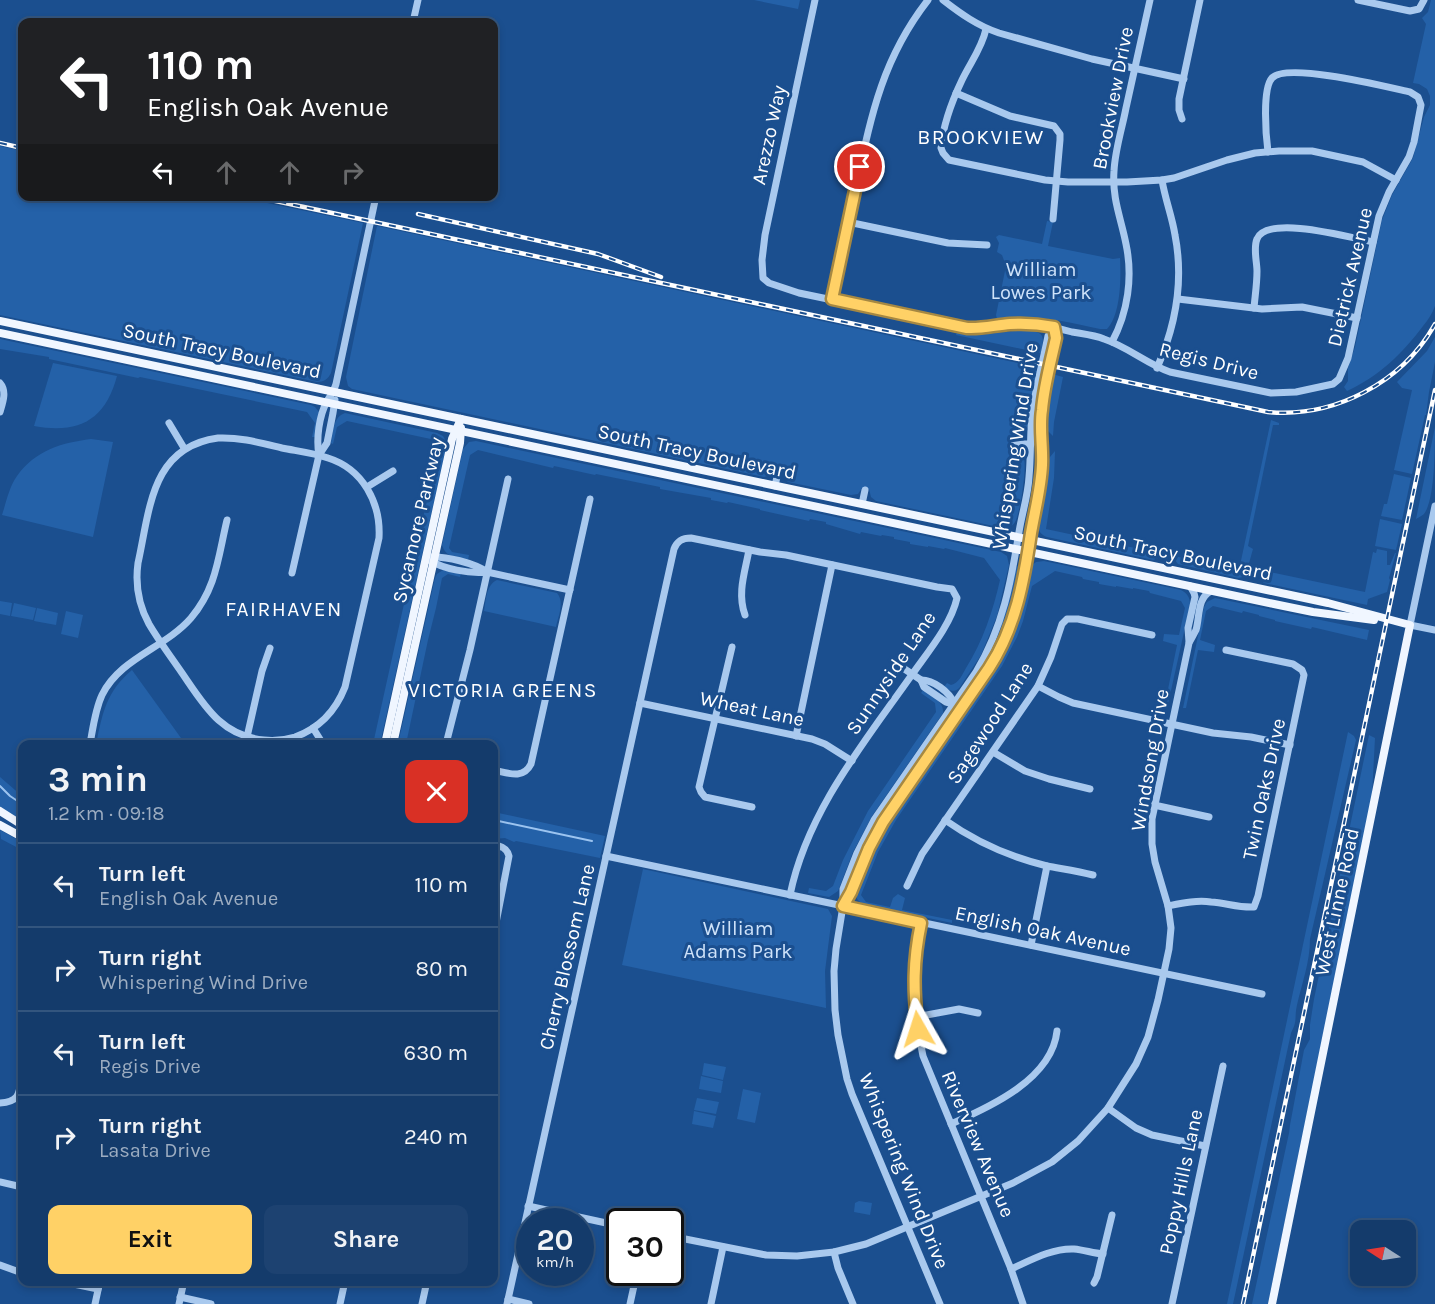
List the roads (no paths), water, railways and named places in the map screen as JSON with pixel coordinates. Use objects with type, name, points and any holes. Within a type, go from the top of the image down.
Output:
[{"type":"main road","name":"South Tracy Boulevard","points":[[0,321],[1317,601],[1410,625]]},
{"type":"main road","name":"South Tracy Boulevard","points":[[0,333],[1211,591],[1313,612],[1387,620]]},
{"type":"main road","name":"Sycamore Parkway","points":[[394,740],[460,419]]},
{"type":"main road","name":"Sycamore Parkway","points":[[386,740],[432,559]]},
{"type":"main road","name":"West Linne Road","points":[[1272,1304],[1410,625]]},
{"type":"main road","points":[[0,812],[18,823]]},
{"type":"main road","points":[[0,825],[18,835]]},
{"type":"street","points":[[414,18],[418,0]]},
{"type":"street","name":"Arezzo Way","points":[[763,278],[762,260],[765,235],[815,0]]},
{"type":"street","points":[[832,299],[877,95],[897,49],[928,0]]},
{"type":"street","points":[[943,0],[986,29],[1077,55],[1184,79]]},
{"type":"street","name":"Brookview Drive","points":[[1112,342],[1124,314],[1129,280],[1126,244],[1117,211],[1114,182],[1116,156],[1150,0]]},
{"type":"street","points":[[1182,119],[1179,99],[1200,0]]},
{"type":"street","points":[[1358,0],[1410,11],[1419,9],[1424,0]]},
{"type":"street","points":[[986,29],[956,93],[947,121],[942,153],[949,160],[1057,182],[1114,182],[1162,180],[1239,157],[1268,152],[1312,151],[1372,165],[1396,180]]},
{"type":"street","name":"Dietrick Avenue","points":[[1268,152],[1265,128],[1268,87],[1273,77],[1279,74],[1327,75],[1410,92],[1421,101],[1412,149],[1379,216],[1348,358],[1336,382]]},
{"type":"street","points":[[956,93],[1010,116],[1054,126],[1058,129],[1060,137],[1053,219]]},
{"type":"street","points":[[1157,368],[1171,330],[1178,300],[1179,274],[1177,247],[1162,180]]},
{"type":"street","points":[[292,573],[318,455],[317,440],[334,392],[375,201]]},
{"type":"street","points":[[848,222],[948,243],[987,245]]},
{"type":"street","points":[[1254,308],[1257,276],[1256,242],[1264,231],[1300,228],[1372,242]]},
{"type":"street","name":"Regis Drive","points":[[763,278],[770,283],[799,293],[967,328],[1018,323],[1054,327],[1112,342],[1157,368],[1170,372],[1272,393],[1296,392],[1336,382]]},
{"type":"street","points":[[1178,300],[1254,308],[1302,307],[1357,318]]},
{"type":"street","name":"Whispering Wind Drive","points":[[940,1304],[847,1079],[838,1035],[834,971],[843,906],[843,889],[869,828],[976,672],[994,638],[1005,607],[1017,549],[1029,483],[1032,414],[1048,336],[1054,327]]},
{"type":"street","name":"Whispering Wind Drive","points":[[843,906],[883,822],[994,661],[1005,639],[1019,597],[1041,484],[1043,456],[1041,417],[1056,338],[1054,327]]},
{"type":"street","points":[[0,383],[4,394],[1,410]]},
{"type":"street","points":[[169,423],[184,448]]},
{"type":"street","points":[[264,740],[247,737],[226,727],[207,710],[143,614],[138,594],[136,573],[155,488],[164,470],[177,454],[184,448],[209,439],[234,438],[330,458],[356,475],[367,487],[377,510],[378,538],[348,678],[342,695],[324,720],[300,735],[285,740]]},
{"type":"street","points":[[1014,444],[1031,444]]},
{"type":"street","points":[[367,487],[393,471]]},
{"type":"street","points":[[775,486],[778,472]]},
{"type":"street","points":[[447,740],[508,479]]},
{"type":"street","points":[[862,504],[865,490]]},
{"type":"street","points":[[498,771],[518,775],[530,768],[590,499]]},
{"type":"street","name":"West Linne Road","points":[[1410,625],[1435,507]]},
{"type":"street","points":[[91,740],[99,705],[108,685],[124,669],[182,627],[210,590],[227,520]]},
{"type":"street","name":"Cherry Blossom Lane","points":[[507,1302],[674,549],[680,540],[691,538],[749,550]]},
{"type":"street","points":[[745,615],[741,597],[749,550]]},
{"type":"street","name":"Sunnyside Lane","points":[[749,550],[786,555],[952,589],[957,598],[945,625],[926,655],[852,762],[820,813],[796,869],[790,895]]},
{"type":"street","points":[[432,559],[441,566],[476,573],[487,572],[570,590]]},
{"type":"street","points":[[796,736],[832,565]]},
{"type":"street","name":"Windsong Drive","points":[[684,1239],[766,1255],[797,1256],[834,1252],[866,1244],[1013,1183],[1052,1162],[1078,1141],[1108,1108],[1142,1052],[1156,1009],[1169,949],[1168,906],[1155,862],[1152,819],[1189,643],[1188,628],[1194,597],[1190,586]]},
{"type":"street","name":"Windsong Drive","points":[[1189,643],[1196,630],[1202,599],[1207,592],[1211,591]]},
{"type":"street","name":"Sagewood Lane","points":[[907,886],[922,854],[1038,686],[1062,624],[1067,619],[1078,619],[1152,635]]},
{"type":"street","name":"South Tracy Boulevard","points":[[1410,625],[1435,630]]},
{"type":"street","points":[[732,647],[699,788],[705,797],[752,807]]},
{"type":"street","points":[[247,737],[262,671],[270,648]]},
{"type":"street","name":"Twin Oaks Drive","points":[[1168,906],[1198,901],[1242,908],[1254,907],[1258,896],[1304,675],[1302,670],[1293,664],[1226,650]]},
{"type":"street","points":[[894,662],[921,680],[928,680],[951,696],[954,703],[961,708]]},
{"type":"street","points":[[1038,686],[1073,703],[1220,734],[1251,737],[1290,745]]},
{"type":"street","name":"Wheat Lane","points":[[640,703],[813,739],[852,762]]},
{"type":"street","points":[[313,728],[320,740]]},
{"type":"street","points":[[993,752],[1025,771],[1090,789]]},
{"type":"street","points":[[1154,805],[1209,817]]},
{"type":"street","points":[[945,820],[987,845],[1017,857],[1047,866],[1093,875]]},
{"type":"street","points":[[498,846],[508,851],[509,861],[498,914]]},
{"type":"street","name":"English Oak Avenue","points":[[606,856],[1262,994]]},
{"type":"street","points":[[1031,945],[1047,866]]},
{"type":"street","name":"Riverview Avenue","points":[[921,923],[914,966],[914,989],[923,1056],[1011,1269],[1023,1304]]},
{"type":"street","points":[[916,1017],[959,1009],[978,1013]]},
{"type":"street","points":[[951,1124],[1005,1098],[1036,1072],[1052,1051],[1058,1031]]},
{"type":"street","name":"Poppy Hills Lane","points":[[1172,1304],[1223,1066]]},
{"type":"street","points":[[0,1103],[9,1103],[16,1099],[18,1094]]},
{"type":"street","points":[[1108,1108],[1136,1128],[1152,1135],[1205,1146]]},
{"type":"street","points":[[0,1182],[18,1186]]},
{"type":"street","points":[[528,1206],[606,1223]]},
{"type":"street","points":[[1094,1283],[1112,1215]]},
{"type":"street","points":[[711,1304],[723,1246]]},
{"type":"street","points":[[1011,1269],[1062,1250],[1075,1249],[1102,1254]]},
{"type":"street","points":[[834,1252],[838,1268],[854,1304]]},
{"type":"street","points":[[0,1265],[18,1272]]},
{"type":"street","points":[[95,1304],[99,1286]]},
{"type":"street","points":[[183,1286],[180,1301],[211,1304]]},
{"type":"street","points":[[339,1304],[344,1286]]},
{"type":"street","points":[[422,1304],[426,1286]]},
{"type":"street","points":[[630,1304],[634,1286]]},
{"type":"street","points":[[507,1302],[529,1304]]},
{"type":"waterway","points":[[0,786],[18,801]]},
{"type":"waterway","points":[[498,821],[592,841]]},
{"type":"railway","points":[[0,143],[18,147]]},
{"type":"railway","points":[[276,201],[1268,412],[1317,409],[1364,392],[1385,379],[1404,363],[1421,345],[1435,324]]},
{"type":"railway","points":[[418,214],[598,254],[661,277]]},
{"type":"railway","points":[[1243,1304],[1435,390]]},
{"type":"district","name":"BROOKVIEW","points":[[981,137]]},
{"type":"district","name":"FAIRHAVEN","points":[[284,609]]},
{"type":"district","name":"VICTORIA GREENS","points":[[503,690]]},
{"type":"park label","name":"William Lowes Park","points":[[1041,280]]},
{"type":"park label","name":"William Adams Park","points":[[738,940]]}]
